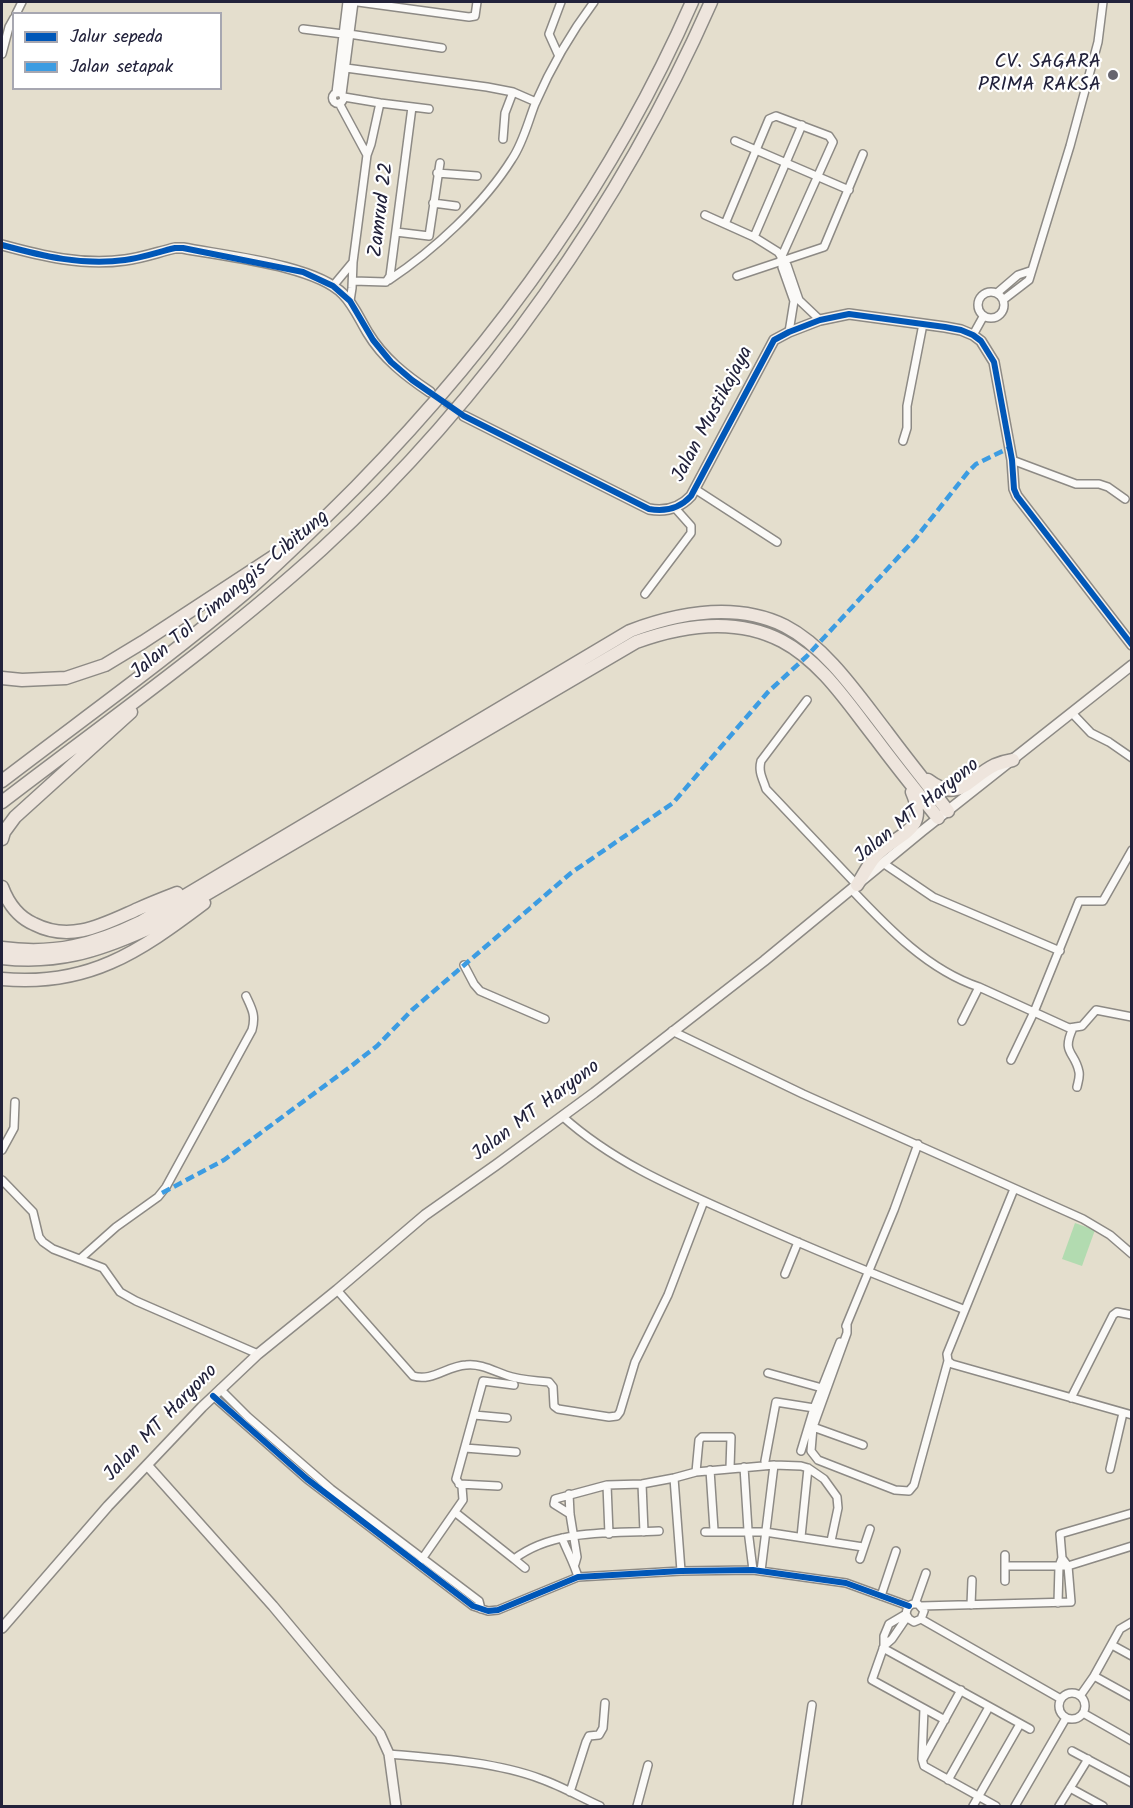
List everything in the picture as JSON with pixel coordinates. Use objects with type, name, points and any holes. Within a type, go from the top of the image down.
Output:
[{"type":"highway","name":"Jalan Tol Cimanggis–Cibitung","points":[[2,781],[189,639],[246,592],[309,534],[447,389],[510,312],[565,233],[612,159],[692,2]]},
{"type":"highway","name":"Jalan Tol Cimanggis–Cibitung","points":[[2,802],[201,650],[323,548],[394,478],[469,393],[525,323],[579,244],[626,170],[711,2]]},
{"type":"highway","points":[[2,678],[46,680],[66,678],[105,665],[309,534]]},
{"type":"highway","points":[[2,948],[24,951],[57,950],[85,945],[141,922],[630,631],[659,620],[694,613],[729,612],[760,617],[784,626],[803,637],[838,690],[943,814]]},
{"type":"highway","points":[[2,957],[23,960],[58,959],[114,945],[145,930],[636,642],[696,626],[731,627],[781,640],[820,662]]},
{"type":"highway","points":[[2,839],[4,832],[15,817],[201,650]]},
{"type":"highway","points":[[911,775],[939,788],[959,790],[994,766],[1013,759]]},
{"type":"highway","points":[[854,887],[876,856],[909,830],[916,820],[918,809],[911,775]]},
{"type":"highway","points":[[2,979],[40,980],[66,977],[118,961],[166,932],[254,866]]},
{"type":"highway","points":[[2,887],[15,910],[27,921],[45,930],[64,933],[83,932],[107,924],[139,908],[214,878]]},
{"type":"street","points":[[340,97],[346,68],[347,2]]},
{"type":"street","points":[[367,155],[340,97],[346,34],[356,2],[473,18],[476,16],[477,2]]},
{"type":"street","points":[[558,54],[549,34],[561,2]]},
{"type":"street","points":[[389,280],[410,267],[454,228],[492,186],[513,158],[558,54],[594,2]]},
{"type":"street","points":[[1003,300],[1027,282],[1070,146],[1098,42],[1103,2]]},
{"type":"street","points":[[2,54],[12,22]]},
{"type":"street","points":[[303,29],[442,48]]},
{"type":"street","points":[[346,68],[513,92],[536,102]]},
{"type":"street","points":[[503,139],[505,112],[513,92]]},
{"type":"street","points":[[340,97],[429,109]]},
{"type":"street","points":[[350,301],[367,155],[380,103]]},
{"type":"street","name":"Zamrud 22","points":[[352,281],[386,282],[389,280],[393,268],[412,107]]},
{"type":"street","points":[[725,224],[772,117],[776,116],[802,125],[832,138],[833,142],[783,260],[782,267],[794,301],[789,332]]},
{"type":"street","points":[[754,237],[802,125]]},
{"type":"street","points":[[735,141],[849,190]]},
{"type":"street","points":[[737,276],[824,247],[863,154]]},
{"type":"street","points":[[396,232],[429,236],[440,163]]},
{"type":"street","points":[[437,173],[477,176]]},
{"type":"street","points":[[433,203],[456,206]]},
{"type":"street","points":[[705,215],[754,237],[773,249],[787,264],[799,300],[820,320]]},
{"type":"street","points":[[2,245],[44,256],[101,263],[183,248],[303,272],[333,286],[350,301],[368,333],[391,362],[430,392]]},
{"type":"street","points":[[333,286],[353,262]]},
{"type":"street","points":[[997,293],[1018,275],[1030,271]]},
{"type":"street","points":[[987,292],[997,293],[1003,300],[1004,308],[992,319],[983,317],[978,308],[979,299],[987,292]]},
{"type":"street","name":"Jalan Mustikajaya","points":[[464,416],[649,509],[667,510],[685,503],[695,489],[771,344],[789,332],[820,320],[849,314],[961,330],[973,335]]},
{"type":"street","points":[[983,317],[973,335],[981,341],[994,362],[1012,460],[1012,479],[1017,496],[1131,645]]},
{"type":"street","points":[[903,441],[907,428],[907,406],[923,324]]},
{"type":"street","points":[[1012,460],[1076,484],[1099,484],[1108,487],[1125,499]]},
{"type":"street","points":[[695,489],[777,542]]},
{"type":"street","points":[[645,594],[691,533],[691,526],[675,508]]},
{"type":"street","name":"Jalan MT Haryono","points":[[2,1628],[90,1525],[216,1393],[258,1354],[425,1215],[562,1116],[772,955],[943,814],[1131,665]]},
{"type":"street","points":[[807,700],[761,761],[760,775],[766,789],[910,947],[949,975],[1073,1028],[1082,1026],[1096,1010],[1131,1017]]},
{"type":"street","points":[[1072,712],[1091,733],[1109,742],[1131,758]]},
{"type":"street","points":[[1011,1060],[1034,1012],[1079,901],[1103,901],[1131,850]]},
{"type":"street","points":[[883,864],[933,897],[1060,951]]},
{"type":"street","points":[[464,966],[480,991],[545,1019]]},
{"type":"street","points":[[962,1021],[979,987]]},
{"type":"street","points":[[80,1259],[116,1227],[158,1197],[166,1187],[252,1030],[254,1011],[246,996]]},
{"type":"street","points":[[1073,1028],[1068,1044],[1069,1052],[1079,1071],[1077,1087]]},
{"type":"street","points":[[672,1031],[803,1094],[1083,1219],[1110,1235],[1131,1254]]},
{"type":"street","points":[[2,1150],[14,1128],[15,1102]]},
{"type":"street","points":[[562,1116],[593,1142],[622,1161],[704,1201],[869,1272],[963,1309]]},
{"type":"street","points":[[801,1451],[814,1408],[918,1144]]},
{"type":"street","points":[[2,1180],[33,1212],[39,1237],[53,1249],[103,1268],[120,1292],[136,1301],[258,1354]]},
{"type":"street","points":[[847,1324],[847,1334],[813,1427],[811,1451],[818,1460],[895,1490],[909,1491],[914,1485],[948,1361],[946,1354],[1014,1189]]},
{"type":"street","points":[[337,1290],[412,1376],[428,1377],[456,1367],[474,1365],[520,1379],[549,1382],[553,1387],[554,1406],[558,1409],[609,1417],[617,1416],[635,1362],[672,1285],[704,1201]]},
{"type":"street","points":[[785,1274],[798,1242]]},
{"type":"street","points":[[1071,1398],[1113,1315],[1117,1312],[1131,1315]]},
{"type":"street","points":[[948,1361],[1131,1415]]},
{"type":"street","points":[[768,1373],[822,1389]]},
{"type":"street","points":[[421,1561],[456,1513],[464,1494],[456,1479],[483,1382],[514,1385]]},
{"type":"street","points":[[216,1393],[307,1479],[479,1601],[482,1609],[488,1611],[498,1610],[578,1576],[681,1571],[757,1570],[830,1580],[915,1605],[1071,1602],[1068,1566],[1062,1558]]},
{"type":"street","points":[[765,1461],[776,1402],[814,1408]]},
{"type":"street","points":[[1110,1468],[1123,1413]]},
{"type":"street","points":[[474,1415],[507,1418]]},
{"type":"street","points":[[813,1427],[863,1445]]},
{"type":"street","points":[[696,1472],[699,1440],[702,1437],[731,1437],[730,1468]]},
{"type":"street","points":[[465,1448],[516,1452]]},
{"type":"street","points":[[147,1465],[273,1606],[380,1734],[389,1754],[396,1806]]},
{"type":"street","points":[[757,1570],[765,1532],[774,1465]]},
{"type":"street","points":[[570,1514],[554,1503],[555,1499],[607,1485],[642,1484],[674,1479],[696,1472],[730,1468],[774,1465],[808,1468],[824,1479],[837,1497],[838,1508],[831,1541]]},
{"type":"street","points":[[744,1467],[748,1530],[757,1570]]},
{"type":"street","points":[[801,1537],[808,1468]]},
{"type":"street","points":[[710,1470],[714,1530]]},
{"type":"street","points":[[674,1479],[681,1571]]},
{"type":"street","points":[[459,1484],[498,1486]]},
{"type":"street","points":[[642,1484],[644,1532]]},
{"type":"street","points":[[607,1485],[609,1534]]},
{"type":"street","points":[[569,1494],[577,1557],[574,1564]]},
{"type":"street","points":[[456,1513],[525,1568]]},
{"type":"street","points":[[1058,1603],[1059,1566],[1062,1558],[1060,1534],[1131,1513]]},
{"type":"street","points":[[860,1559],[870,1529]]},
{"type":"street","points":[[705,1532],[748,1530],[863,1547]]},
{"type":"street","points":[[514,1558],[554,1539],[573,1535],[659,1531]]},
{"type":"street","points":[[562,1538],[578,1576]]},
{"type":"street","points":[[1005,1566],[1068,1566],[1131,1546]]},
{"type":"street","points":[[881,1596],[896,1551]]},
{"type":"street","points":[[1005,1556],[1005,1581]]},
{"type":"street","points":[[926,1573],[915,1605],[906,1615],[890,1624],[884,1636],[884,1647],[871,1677],[872,1681],[945,1720]]},
{"type":"street","points":[[971,1605],[972,1580]]},
{"type":"street","points":[[906,1615],[915,1622],[921,1619],[924,1611],[915,1605]]},
{"type":"street","points":[[921,1619],[1061,1699]]},
{"type":"street","points":[[1080,1696],[1120,1629],[1131,1622]]},
{"type":"street","points":[[1112,1645],[1131,1656]]},
{"type":"street","points":[[884,1647],[1030,1729]]},
{"type":"street","points":[[1094,1676],[1131,1697]]},
{"type":"street","points":[[922,1759],[961,1690]]},
{"type":"street","points":[[1071,1693],[1080,1696],[1085,1703],[1083,1713],[1074,1719],[1066,1718],[1059,1710],[1061,1699],[1071,1693]]},
{"type":"street","points":[[570,1792],[589,1736],[598,1735],[603,1728],[605,1703]]},
{"type":"street","points":[[797,1806],[812,1705]]},
{"type":"street","points":[[948,1780],[989,1707]]},
{"type":"street","points":[[924,1709],[922,1759],[924,1766],[996,1806]]},
{"type":"street","points":[[1083,1713],[1131,1741]]},
{"type":"street","points":[[1015,1806],[1066,1718]]},
{"type":"street","points":[[973,1806],[1020,1724]]},
{"type":"street","points":[[1072,1751],[1131,1783]]},
{"type":"street","points":[[389,1754],[445,1759],[522,1773],[539,1778],[600,1806]]},
{"type":"street","points":[[1059,1806],[1088,1759]]},
{"type":"street","points":[[637,1806],[648,1765]]},
{"type":"street","points":[[1070,1788],[1103,1806]]},
{"type":"green space","points":[[1075,1223],[1095,1230],[1082,1266],[1062,1259]]},
{"type":"tunnel","points":[[434,395],[459,413]]},
{"type":"marked path","points":[[162,1193],[224,1160],[350,1067],[377,1046],[412,1010],[571,873],[673,803],[768,692],[807,656],[915,539],[968,472],[976,464],[1009,448]]},
{"type":"cycle path","points":[[2,245],[47,256],[94,262],[131,259],[183,248],[303,272],[333,286],[350,301],[373,340],[391,362],[412,380],[464,416],[655,510],[677,507],[691,496],[774,340],[820,320],[849,314],[961,330],[981,341],[994,362],[1017,496],[1132,645]]},
{"type":"cycle path","points":[[213,1396],[307,1479],[473,1606],[488,1611],[498,1610],[578,1577],[681,1571],[753,1570],[846,1583],[909,1606]]},
{"type":"place","name":"CV. SAGARA PRIMA RAKSA","points":[[1113,75]]}]
